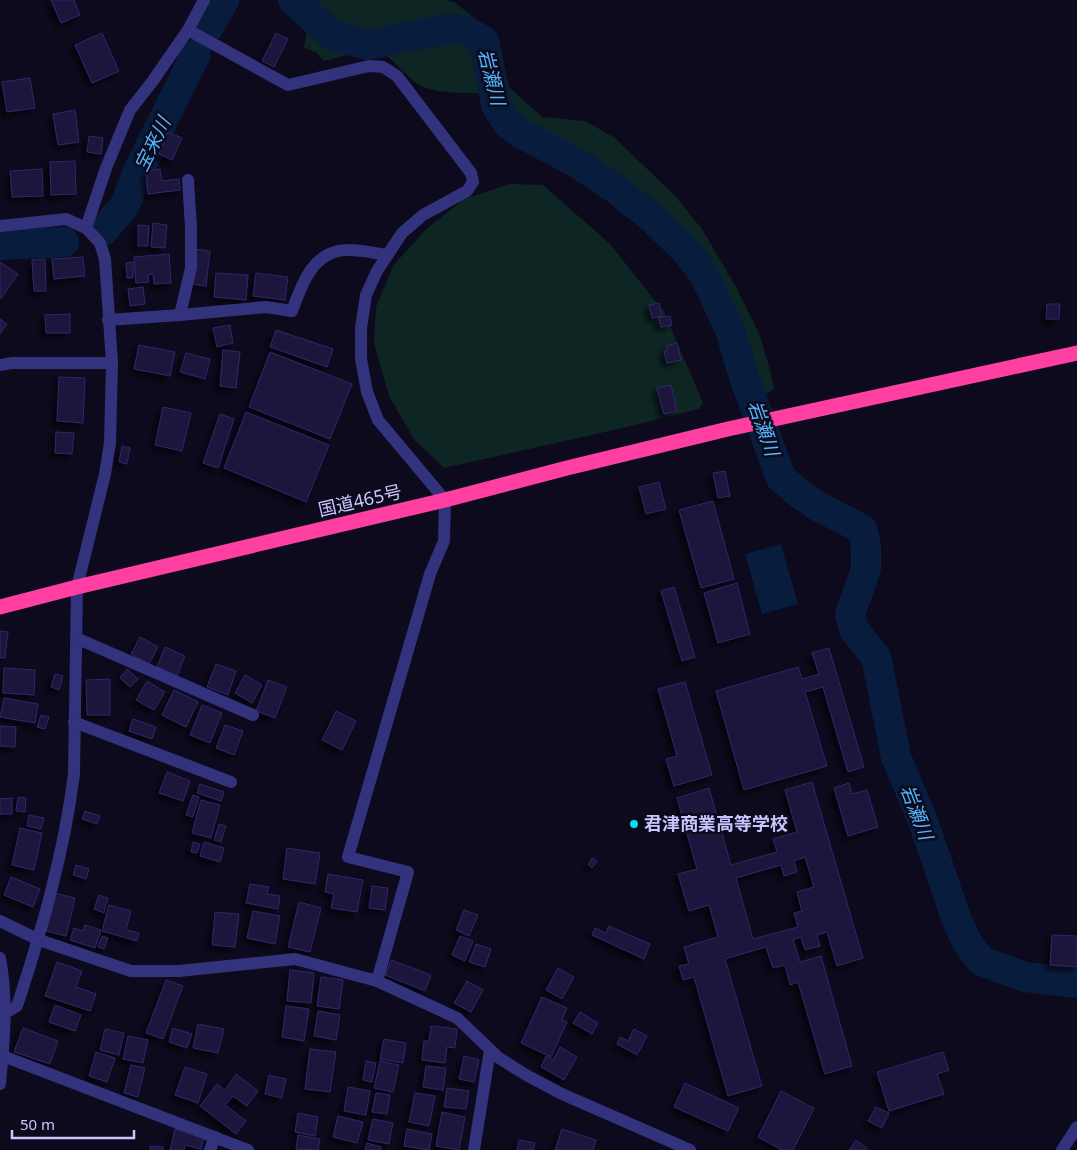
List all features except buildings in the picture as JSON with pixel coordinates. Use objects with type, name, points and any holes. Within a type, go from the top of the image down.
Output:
[{"type":"highway","name":"国道465号","points":[[0,607],[77,586],[445,500],[728,429],[1077,353]]},
{"type":"street","points":[[86,228],[106,168],[130,110],[192,32],[204,0]]},
{"type":"street","points":[[192,32],[288,85],[369,66],[383,66],[397,76],[471,172],[473,182],[467,192],[423,215],[402,233],[386,255],[366,295],[361,328],[361,359],[367,392],[378,420],[445,500],[444,541],[430,574],[348,857],[408,872],[377,981]]},
{"type":"street","points":[[180,315],[191,268],[192,227],[188,180]]},
{"type":"street","points":[[0,226],[66,219],[86,228],[100,243],[105,259],[112,363],[110,443],[105,474],[77,586],[74,774],[70,803],[39,940],[18,1006],[5,1013]]},
{"type":"street","points":[[108,320],[266,306],[292,311],[307,273],[319,260],[335,251],[347,250],[386,255]]},
{"type":"street","points":[[0,365],[12,363],[112,363]]},
{"type":"street","points":[[76,638],[253,715]]},
{"type":"street","points":[[74,722],[231,782]]},
{"type":"street","points":[[0,921],[39,940],[132,971],[179,971],[295,959],[377,981],[457,1018],[499,1058],[526,1075],[562,1094],[690,1150]]},
{"type":"street","points":[[0,958],[4,979],[5,1013],[0,1084]]},
{"type":"street","points":[[474,1150],[490,1050]]},
{"type":"street","points":[[3,1056],[248,1150]]},
{"type":"street","points":[[1062,1150],[1077,1127]]},
{"type":"street","points":[[210,1150],[215,1137]]},
{"type":"green space","points":[[204,0],[232,0],[212,22],[204,8]]},
{"type":"green space","points":[[292,0],[447,0],[454,2],[471,15],[501,51],[509,87],[542,117],[585,121],[615,138],[675,196],[702,229],[736,287],[759,333],[774,389],[761,397],[750,387],[712,312],[700,280],[665,230],[636,205],[612,179],[564,151],[528,139],[495,115],[477,93],[445,92],[427,88],[415,82],[385,55],[363,52],[324,61],[317,53],[304,48],[310,22],[293,4]]},
{"type":"green space","points":[[510,184],[543,185],[610,244],[664,312],[703,403],[699,409],[444,468],[414,439],[389,396],[374,343],[376,307],[393,266],[425,230],[464,199]]},
{"type":"water","points":[[781,544],[798,604],[762,614],[745,554]]},
{"type":"waterway","name":"宝来川","points":[[209,27],[224,0]]},
{"type":"waterway","name":"岩瀬川","points":[[293,0],[332,35],[367,45],[448,29],[465,30],[484,41],[496,105],[507,123],[520,133],[577,163],[616,189],[652,218],[685,250],[704,274],[730,330],[744,377],[781,478],[819,507],[862,529],[866,545],[866,569],[850,614],[854,630],[876,657],[896,757],[923,821],[956,918],[967,942],[981,961],[1025,977],[1077,983]]},
{"type":"waterway","name":"宝来川","points":[[103,231],[125,205],[138,171],[196,54]]},
{"type":"waterway","name":"宝来川","points":[[0,245],[64,242]]},
{"type":"place","name":"君津商業高等学校","points":[[634,824]]}]
